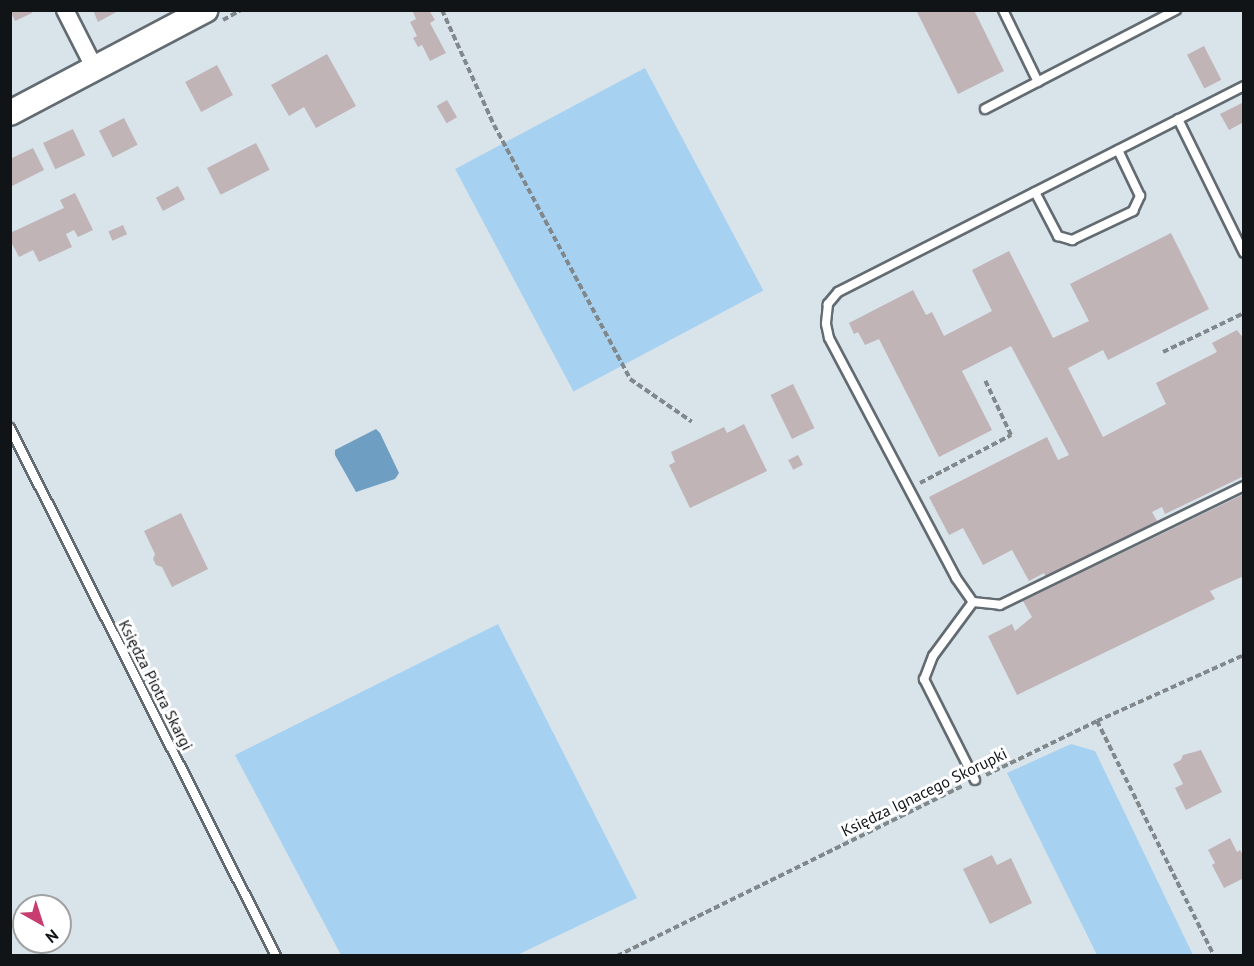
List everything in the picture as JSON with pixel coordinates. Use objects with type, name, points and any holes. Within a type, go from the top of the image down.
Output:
[{"type":"street","points":[[65,10],[95,69]]},
{"type":"street","points":[[10,114],[205,10]]},
{"type":"lane","points":[[1003,10],[1038,82]]},
{"type":"lane","points":[[985,109],[1176,10]]},
{"type":"lane","points":[[1244,86],[838,292],[828,304],[826,324],[829,338],[956,578],[974,602],[1000,605],[1244,486]]},
{"type":"lane","points":[[1178,119],[1244,253]]},
{"type":"lane","points":[[1035,192],[1058,236],[1072,240],[1134,211],[1140,196],[1118,150]]},
{"type":"lane","name":"Księdza Piotra Skargi","points":[[10,428],[276,956]]},
{"type":"lane","points":[[974,602],[933,656],[924,679],[975,780]]},
{"type":"path","points":[[442,10],[494,125],[630,379],[692,422]]},
{"type":"path","points":[[1163,352],[1244,312]]},
{"type":"path","points":[[909,489],[1011,435],[984,378]]},
{"type":"path","name":"Księdza Ignacego Skorupki","points":[[617,956],[1097,721],[1244,655]]},
{"type":"path","points":[[1097,721],[1214,956]]},
{"type":"shaded area","points":[[645,68],[763,291],[573,391],[455,169]]},
{"type":"shaded area","points":[[376,429],[399,473],[395,479],[356,492],[335,455],[335,450]]},
{"type":"shaded area","points":[[498,624],[637,898],[517,955],[341,955],[235,755]]},
{"type":"shaded area","points":[[1071,744],[1095,751],[1193,955],[1097,955],[1007,773]]},
{"type":"building","points":[[10,10],[31,10],[32,13],[15,21]]},
{"type":"building","points":[[93,10],[120,10],[98,22]]},
{"type":"building","points":[[412,10],[429,10],[435,20],[430,23],[446,53],[430,61],[422,45],[418,47],[413,38],[417,36],[410,22],[416,19]]},
{"type":"building","points":[[916,10],[974,10],[1004,71],[958,94]]},
{"type":"building","points":[[1204,46],[1221,80],[1204,88],[1187,55]]},
{"type":"building","points":[[327,54],[356,106],[316,128],[304,107],[289,116],[271,85]]},
{"type":"building","points":[[217,65],[233,95],[201,112],[185,82]]},
{"type":"building","points":[[447,100],[457,117],[447,123],[437,106]]},
{"type":"building","points":[[1242,103],[1244,122],[1229,130],[1220,114]]},
{"type":"building","points":[[124,118],[138,145],[113,157],[99,131]]},
{"type":"building","points":[[73,129],[85,155],[55,169],[43,143]]},
{"type":"building","points":[[256,143],[270,170],[221,195],[207,168]]},
{"type":"building","points":[[33,148],[44,170],[10,187],[10,159]]},
{"type":"building","points":[[178,186],[185,199],[163,211],[156,198]]},
{"type":"building","points":[[75,193],[93,230],[78,237],[74,230],[66,234],[72,247],[39,262],[33,250],[19,257],[10,240],[10,233],[64,208],[60,200]]},
{"type":"building","points":[[123,225],[127,234],[112,241],[108,232]]},
{"type":"building","points":[[1171,233],[1209,309],[1108,360],[1103,350],[1068,368],[1103,437],[1166,404],[1156,383],[1217,352],[1212,343],[1237,330],[1244,339],[1244,476],[1165,514],[1162,507],[1152,512],[1157,521],[1046,578],[1044,573],[1029,581],[1012,550],[983,565],[963,528],[949,535],[929,497],[1047,437],[1058,460],[1069,455],[1011,346],[962,371],[992,430],[939,457],[879,339],[865,345],[858,332],[854,334],[849,323],[913,290],[926,315],[932,312],[944,336],[992,311],[972,270],[1009,251],[1053,338],[1089,321],[1070,284]]},
{"type":"building","points":[[793,384],[814,428],[792,439],[771,395]]},
{"type":"building","points":[[744,424],[767,471],[690,508],[669,465],[675,462],[671,452],[724,427],[727,433]]},
{"type":"building","points":[[798,455],[803,465],[793,470],[788,460]]},
{"type":"building","points":[[1244,494],[1244,576],[1210,591],[1215,599],[1017,695],[988,636],[1012,624],[1015,631],[1032,617],[1023,601]]},
{"type":"building","points":[[181,513],[208,569],[172,587],[162,567],[156,565],[153,559],[155,554],[144,531]]},
{"type":"building","points":[[1201,750],[1222,792],[1186,810],[1175,788],[1183,784],[1173,764],[1181,760],[1183,755]]},
{"type":"building","points":[[1230,838],[1237,852],[1240,850],[1244,857],[1244,878],[1224,888],[1212,865],[1215,863],[1208,850]]},
{"type":"building","points":[[992,855],[997,865],[1011,858],[1032,903],[990,924],[963,869]]}]
